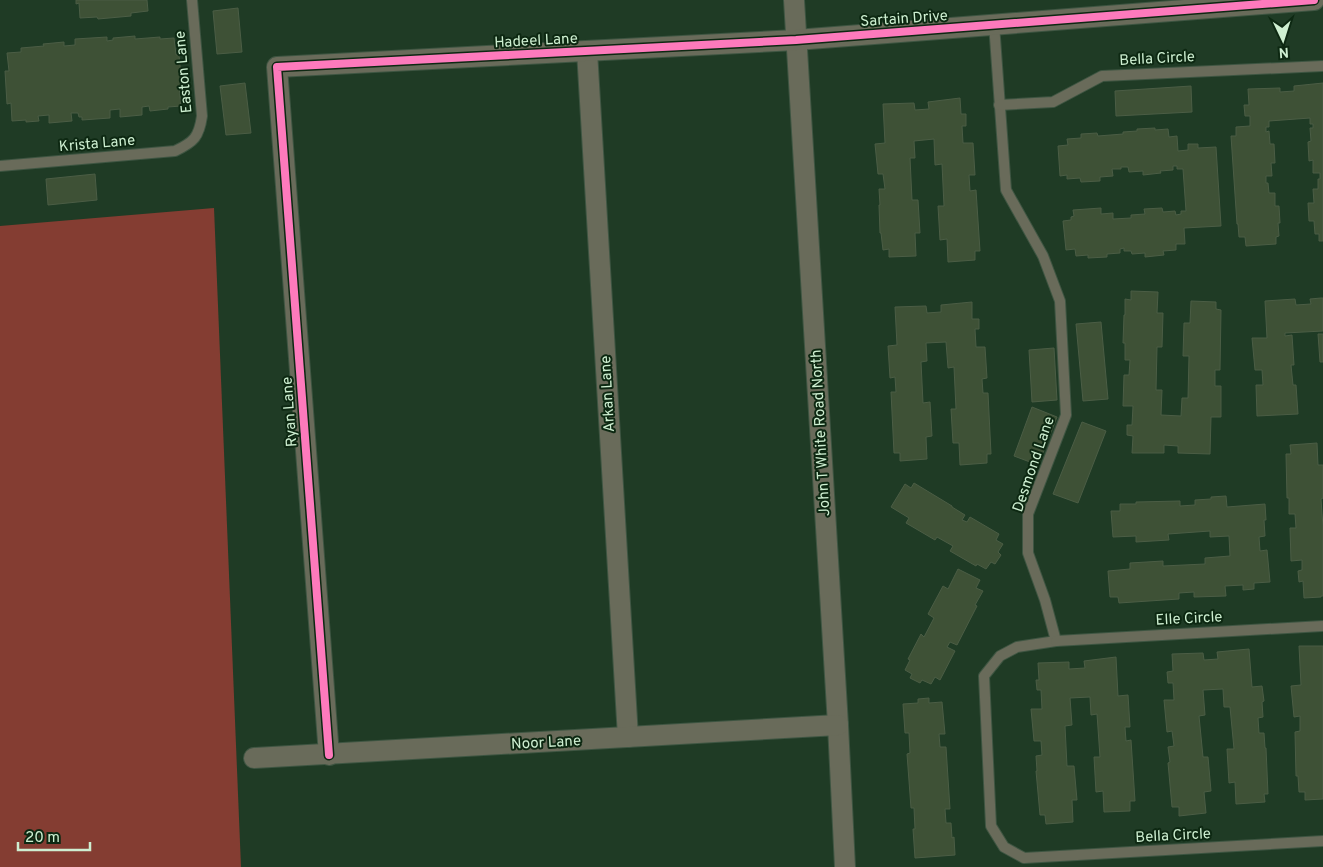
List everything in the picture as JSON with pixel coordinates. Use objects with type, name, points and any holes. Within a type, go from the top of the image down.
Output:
[{"type":"street","name":"John T White Road North","points":[[794,0],[845,867]]},
{"type":"street","name":"Sartain Drive","points":[[796,40],[1314,0]]},
{"type":"street","name":"Hadeel Lane","points":[[278,67],[796,40]]},
{"type":"street","name":"Arkan Lane","points":[[587,51],[628,738]]},
{"type":"street","name":"Ryan Lane","points":[[278,67],[329,755]]},
{"type":"street","name":"Noor Lane","points":[[254,758],[838,725]]},
{"type":"lane","name":"Easton Lane","points":[[192,0],[202,116],[200,131],[193,140]]},
{"type":"lane","name":"Desmond Lane","points":[[994,24],[1006,190],[1043,256],[1060,301],[1066,415],[1028,514],[1028,553],[1045,600],[1056,641]]},
{"type":"lane","name":"Bella Circle","points":[[999,105],[1053,102],[1102,76],[1323,66]]},
{"type":"lane","name":"Krista Lane","points":[[0,166],[175,151],[193,140]]},
{"type":"lane","name":"Elle Circle","points":[[1056,641],[1323,626]]},
{"type":"lane","name":"Bella Circle","points":[[1056,641],[1017,647],[1000,656],[984,676],[991,826],[1004,847],[1024,858],[1323,841]]},
{"type":"shaded area","points":[[214,208],[241,867],[0,867],[0,226]]},
{"type":"building","points":[[76,0],[147,0],[148,11],[131,13],[131,16],[98,19],[97,17],[80,18],[79,3],[76,4]]},
{"type":"building","points":[[238,8],[242,52],[217,54],[213,11]]},
{"type":"building","points":[[135,36],[135,39],[174,38],[176,55],[179,55],[182,87],[179,87],[181,106],[150,111],[149,106],[142,107],[142,115],[120,117],[120,109],[110,110],[110,118],[82,120],[78,113],[71,113],[72,121],[49,123],[49,115],[38,116],[39,121],[12,121],[11,103],[7,104],[5,71],[9,71],[7,53],[21,52],[21,48],[44,46],[43,44],[64,42],[64,46],[75,45],[75,39],[107,37],[107,41],[113,40],[113,38]]},
{"type":"building","points":[[245,83],[251,133],[226,135],[220,86]]},
{"type":"building","points":[[1323,83],[1323,241],[1319,241],[1319,234],[1315,234],[1314,221],[1309,221],[1308,203],[1314,203],[1313,189],[1318,189],[1318,179],[1320,179],[1320,173],[1313,173],[1313,160],[1309,161],[1308,142],[1311,141],[1310,128],[1313,128],[1313,124],[1310,124],[1310,118],[1269,121],[1269,127],[1266,127],[1266,132],[1269,131],[1270,144],[1274,144],[1275,163],[1271,163],[1272,176],[1266,176],[1266,183],[1268,183],[1269,193],[1275,193],[1275,206],[1279,206],[1279,236],[1276,237],[1276,244],[1246,246],[1245,237],[1239,237],[1237,224],[1231,136],[1236,136],[1236,127],[1250,126],[1250,116],[1245,116],[1244,105],[1249,105],[1248,89],[1280,88],[1280,92],[1294,91],[1294,86]]},
{"type":"building","points":[[1191,86],[1192,112],[1116,116],[1115,91]]},
{"type":"building","points":[[960,98],[961,114],[966,114],[966,126],[962,126],[963,143],[973,143],[975,175],[969,175],[970,191],[976,190],[980,251],[975,251],[975,260],[948,262],[947,239],[940,240],[938,206],[944,206],[942,164],[935,165],[934,139],[914,141],[915,158],[910,158],[912,200],[918,200],[920,233],[915,233],[916,256],[889,257],[889,249],[883,250],[880,233],[879,189],[885,189],[883,174],[878,174],[875,144],[885,143],[883,104],[914,103],[915,110],[929,109],[928,102]]},
{"type":"building","points":[[1155,128],[1155,130],[1168,129],[1169,137],[1177,136],[1178,151],[1188,150],[1188,144],[1198,144],[1198,148],[1216,147],[1221,226],[1184,228],[1185,244],[1176,244],[1176,250],[1163,251],[1164,255],[1145,257],[1145,253],[1132,254],[1131,251],[1124,251],[1124,248],[1120,249],[1120,253],[1107,254],[1107,257],[1088,258],[1088,255],[1076,256],[1075,249],[1066,250],[1063,221],[1071,220],[1071,217],[1074,216],[1073,210],[1101,208],[1101,214],[1113,213],[1113,219],[1131,218],[1131,215],[1145,214],[1144,209],[1162,208],[1163,212],[1175,211],[1176,215],[1181,214],[1181,211],[1186,211],[1183,169],[1177,169],[1177,166],[1173,166],[1173,170],[1143,175],[1143,171],[1129,172],[1128,167],[1121,167],[1121,169],[1112,169],[1113,176],[1100,177],[1100,181],[1081,182],[1080,178],[1067,179],[1067,175],[1060,176],[1058,146],[1068,145],[1067,139],[1081,138],[1081,134],[1097,133],[1098,136],[1123,134],[1123,132],[1137,131],[1137,129]]},
{"type":"building","points":[[95,174],[97,200],[48,205],[46,179]]},
{"type":"building","points":[[1131,291],[1158,292],[1157,313],[1163,313],[1162,347],[1157,347],[1156,390],[1162,390],[1161,415],[1181,416],[1182,398],[1188,398],[1189,356],[1183,356],[1184,323],[1190,323],[1191,301],[1216,302],[1216,309],[1221,310],[1220,370],[1215,370],[1215,386],[1221,386],[1221,417],[1211,417],[1210,454],[1178,453],[1178,446],[1164,445],[1164,453],[1132,453],[1133,436],[1127,435],[1127,425],[1132,425],[1133,406],[1123,406],[1124,375],[1129,375],[1130,360],[1125,360],[1125,343],[1123,343],[1125,299],[1131,300]]},
{"type":"building","points":[[1323,298],[1323,331],[1285,333],[1285,336],[1292,335],[1294,365],[1291,365],[1293,385],[1296,385],[1298,414],[1257,416],[1256,385],[1263,385],[1262,370],[1255,370],[1252,338],[1267,338],[1265,301],[1295,299],[1296,305],[1311,304],[1310,299]]},
{"type":"building","points":[[972,302],[972,319],[979,319],[979,329],[975,329],[976,347],[985,347],[987,378],[982,379],[983,393],[988,393],[991,454],[987,454],[987,463],[960,465],[959,443],[953,443],[951,409],[956,409],[954,367],[948,368],[946,342],[926,343],[927,361],[921,362],[923,403],[930,402],[932,436],[926,437],[927,459],[900,461],[900,453],[894,453],[891,392],[896,392],[895,377],[890,378],[888,346],[897,345],[895,307],[926,306],[927,313],[941,312],[941,305]]},
{"type":"building","points":[[1101,322],[1108,399],[1083,401],[1076,324]]},
{"type":"building","points":[[1318,334],[1323,334],[1323,362],[1320,362]]},
{"type":"building","points":[[1054,348],[1057,400],[1032,402],[1029,350]]},
{"type":"building","points":[[1032,407],[1057,417],[1038,465],[1014,456]]},
{"type":"building","points":[[1082,422],[1106,431],[1078,503],[1053,494]]},
{"type":"building","points":[[1317,443],[1318,465],[1323,465],[1323,498],[1321,499],[1323,596],[1304,598],[1303,581],[1299,582],[1298,571],[1302,570],[1302,560],[1291,561],[1290,528],[1296,528],[1295,514],[1289,514],[1286,454],[1291,454],[1290,445]]},
{"type":"building","points":[[914,483],[965,515],[962,520],[967,522],[970,517],[999,534],[996,540],[1003,544],[998,552],[1001,555],[995,564],[991,562],[986,569],[977,564],[976,566],[950,551],[953,546],[937,537],[935,540],[906,523],[909,518],[891,507],[905,484],[911,488]]},
{"type":"building","points":[[1226,496],[1227,507],[1265,504],[1265,536],[1259,537],[1260,551],[1267,550],[1270,582],[1254,583],[1254,589],[1243,590],[1243,585],[1225,586],[1226,596],[1194,597],[1194,592],[1179,593],[1179,599],[1119,603],[1118,597],[1110,597],[1108,571],[1130,569],[1130,563],[1163,561],[1163,566],[1205,564],[1205,558],[1230,556],[1229,536],[1210,537],[1210,531],[1168,534],[1169,540],[1136,542],[1136,536],[1113,537],[1111,511],[1120,511],[1120,504],[1180,501],[1180,506],[1195,505],[1195,500]]},
{"type":"building","points":[[958,569],[980,580],[976,588],[983,591],[957,645],[950,642],[947,647],[955,651],[940,680],[935,677],[931,684],[922,680],[920,683],[910,678],[912,674],[905,670],[910,660],[908,659],[921,634],[924,637],[934,618],[928,614],[943,586],[948,589]]},
{"type":"building","points":[[1299,646],[1323,646],[1323,799],[1305,800],[1305,792],[1299,792],[1298,776],[1296,776],[1295,732],[1300,731],[1300,716],[1294,717],[1291,686],[1301,685]]},
{"type":"building","points":[[1249,649],[1252,687],[1262,686],[1264,701],[1262,702],[1263,717],[1258,718],[1259,733],[1264,733],[1266,748],[1268,794],[1264,794],[1265,802],[1236,804],[1235,782],[1229,783],[1227,749],[1234,749],[1230,707],[1224,707],[1223,689],[1203,690],[1205,715],[1199,716],[1203,757],[1208,757],[1211,791],[1204,792],[1206,813],[1179,816],[1179,807],[1172,807],[1168,747],[1174,746],[1172,731],[1167,732],[1164,700],[1174,700],[1173,683],[1168,683],[1167,672],[1173,671],[1172,654],[1203,653],[1204,660],[1218,659],[1217,652]]},
{"type":"building","points":[[1116,657],[1118,696],[1128,695],[1130,727],[1125,727],[1126,741],[1131,740],[1135,801],[1130,801],[1130,811],[1104,812],[1103,791],[1096,792],[1094,757],[1100,757],[1097,714],[1091,715],[1090,697],[1070,698],[1072,725],[1065,726],[1067,766],[1074,766],[1077,800],[1072,800],[1073,822],[1046,824],[1045,815],[1040,815],[1036,771],[1036,756],[1042,755],[1041,741],[1034,741],[1031,709],[1042,709],[1041,690],[1037,690],[1036,680],[1039,680],[1038,663],[1069,662],[1069,669],[1085,668],[1084,661]]},
{"type":"building","points":[[929,698],[929,703],[942,702],[945,734],[939,734],[940,747],[946,747],[950,809],[945,809],[946,823],[951,823],[955,855],[915,858],[914,808],[911,808],[907,754],[910,753],[909,733],[905,733],[903,704],[918,703],[918,699]]},
{"type":"cycle path","points":[[329,755],[277,67],[796,40],[1314,0]]}]
